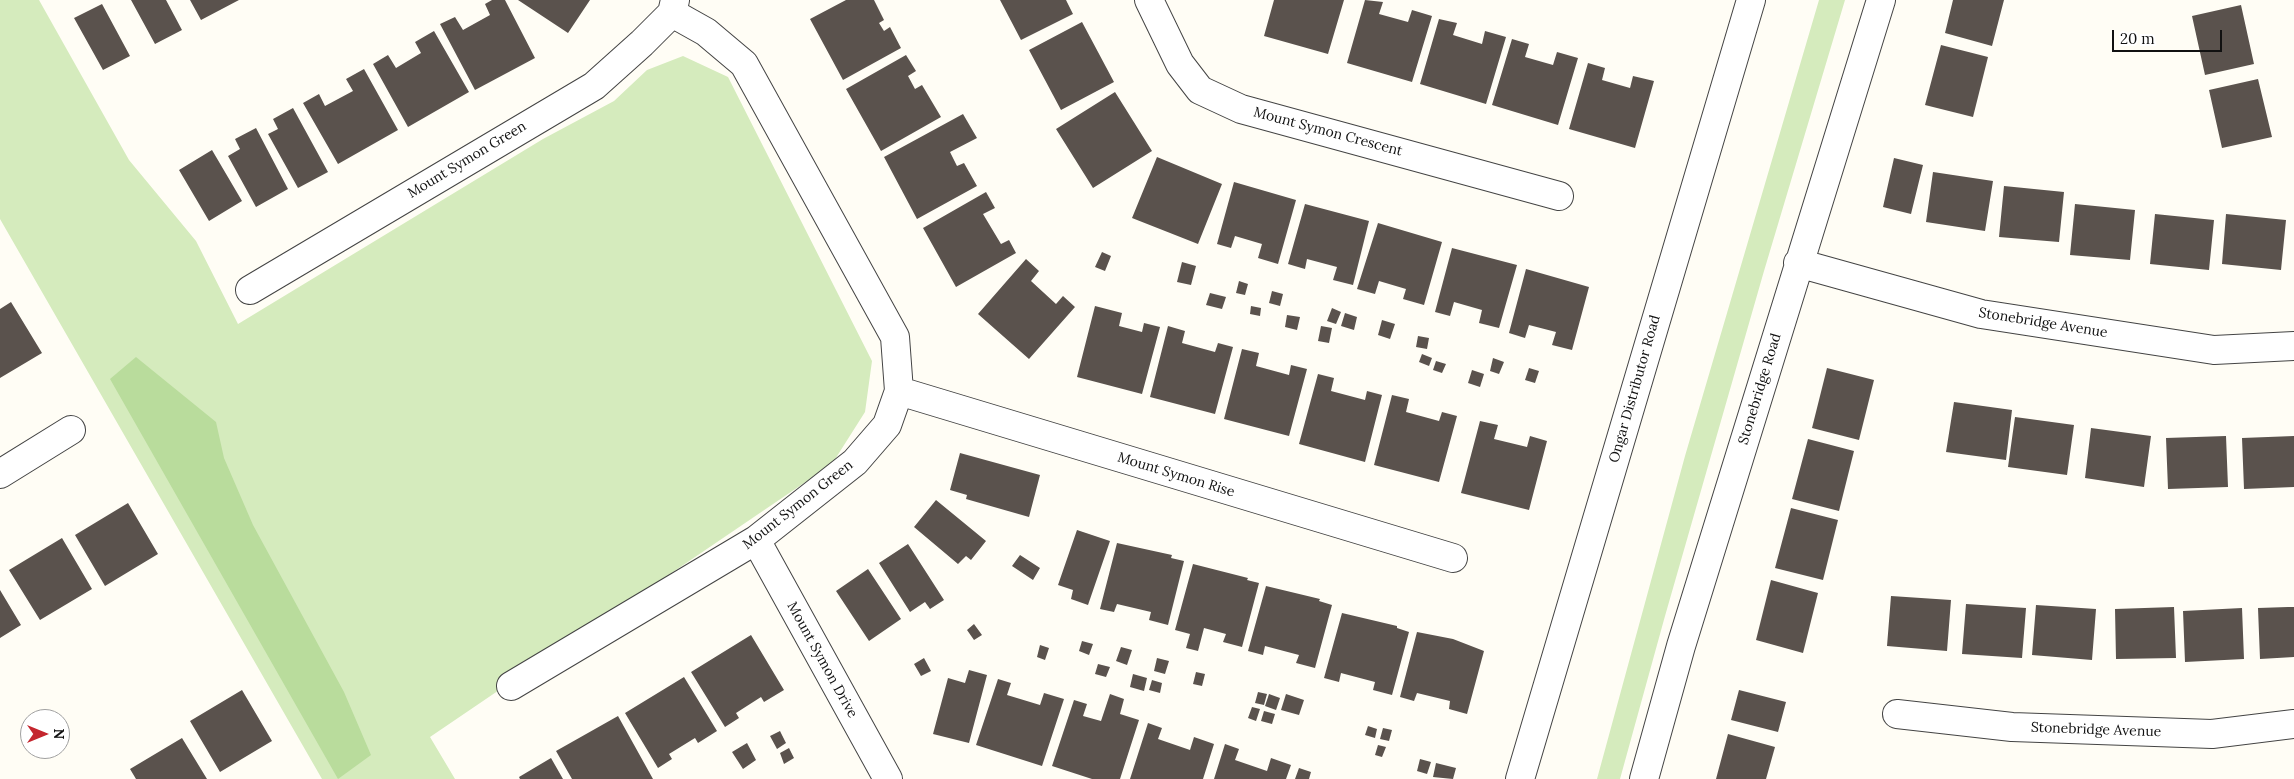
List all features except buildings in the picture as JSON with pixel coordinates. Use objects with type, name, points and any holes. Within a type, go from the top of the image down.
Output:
[{"type":"street","name":"Mount Symon Crescent","points":[[1149,0],[1180,64],[1200,90],[1241,108],[1559,196]]},
{"type":"street","name":"Ongar Distributor Road","points":[[1520,779],[1751,0]]},
{"type":"street","name":"Stonebridge Road","points":[[1644,779],[1684,636],[1881,0]]},
{"type":"street","name":"Mount Symon Green","points":[[250,290],[594,86],[642,43],[673,6],[744,64],[895,337],[899,391],[887,425],[855,462],[756,540],[511,686]]},
{"type":"street","name":"Stonebridge Avenue","points":[[1798,263],[1981,314],[2214,350],[2294,346]]},
{"type":"street","name":"Mount Symon Rise","points":[[899,391],[1453,558]]},
{"type":"street","points":[[0,474],[71,430]]},
{"type":"street","name":"Mount Symon Drive","points":[[756,540],[888,779]]},
{"type":"street","name":"Stonebridge Avenue","points":[[1897,714],[2012,727],[2212,734],[2294,724]]},
{"type":"green space","points":[[0,0],[39,0],[129,160],[196,241],[238,324],[543,139],[614,101],[647,70],[683,56],[728,77],[872,361],[865,412],[832,464],[430,737],[455,779],[322,779],[0,219]]},
{"type":"green space","points":[[1819,0],[1845,0],[1764,271],[1620,779],[1597,779],[1685,456]]},
{"type":"green space","points":[[136,357],[216,422],[224,458],[253,525],[344,692],[371,755],[338,779],[110,379]]}]
